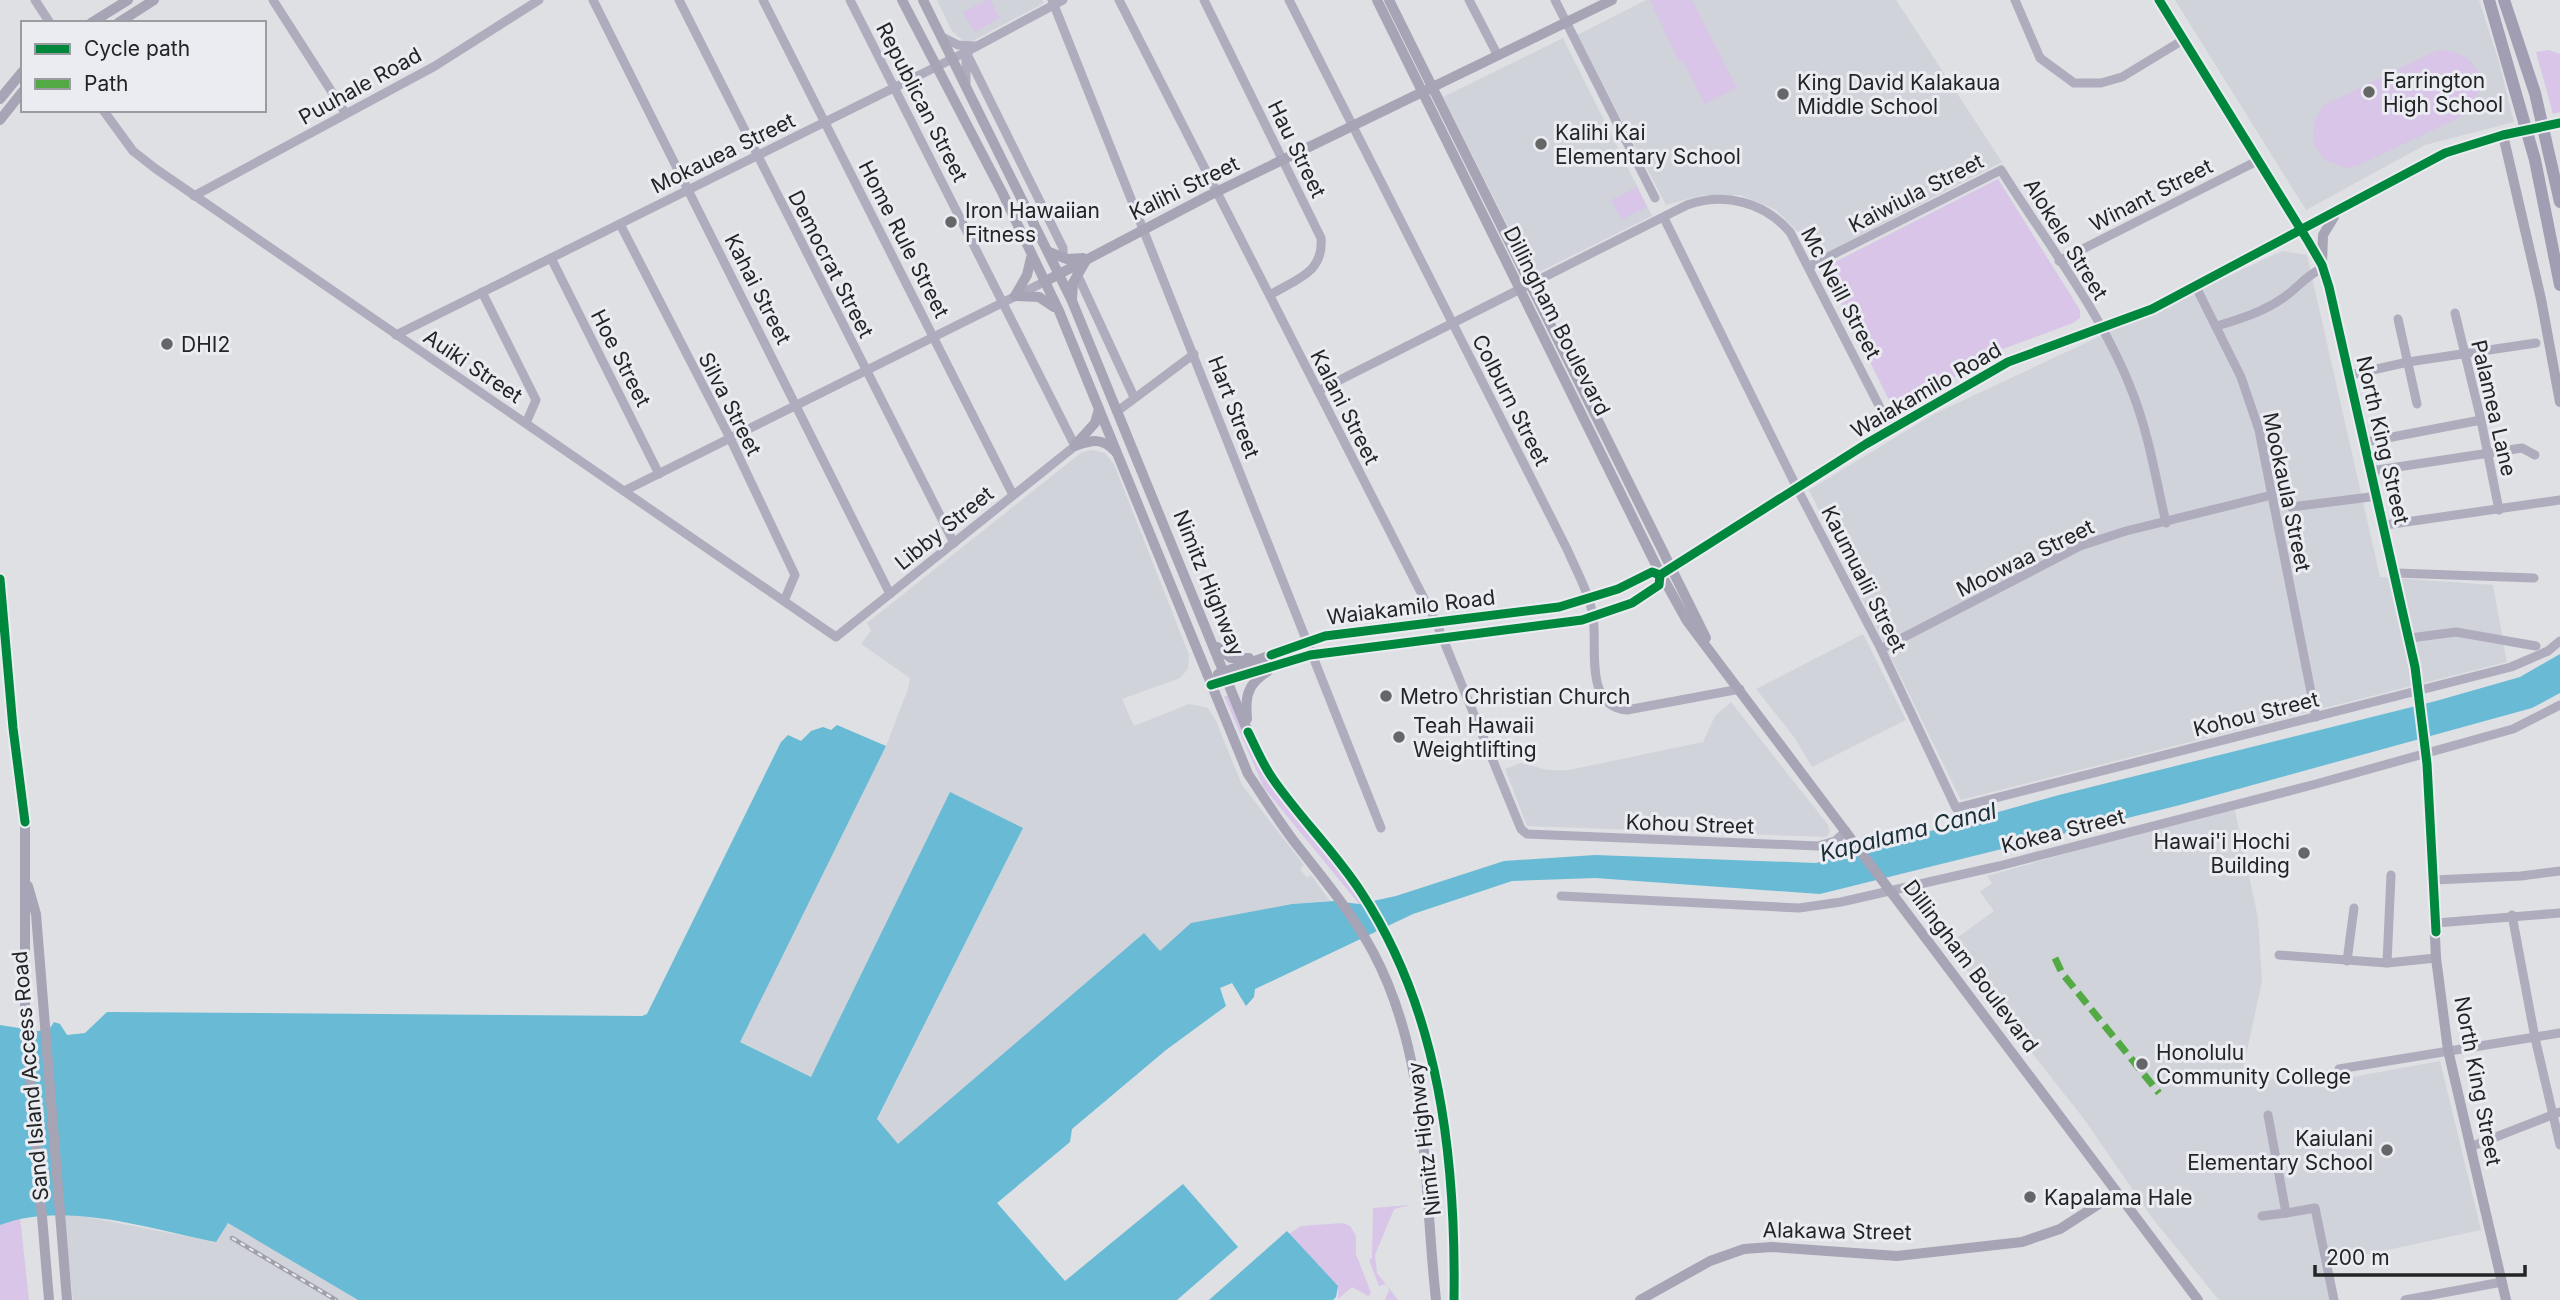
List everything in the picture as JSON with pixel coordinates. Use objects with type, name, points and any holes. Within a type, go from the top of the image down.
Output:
[{"type":"highway","points":[[2489,0],[2535,160],[2560,285]]},
{"type":"highway","points":[[2504,0],[2535,93],[2560,202]]},
{"type":"main road","points":[[94,21],[128,0]]},
{"type":"main road","name":"Nimitz Highway","points":[[902,0],[938,66],[1059,311],[1121,457],[1248,774],[1292,838],[1338,896],[1374,953],[1400,1024],[1422,1117],[1436,1300]]},
{"type":"main road","name":"Nimitz Highway","points":[[923,0],[1060,273],[1119,410],[1248,732],[1273,780],[1361,891],[1389,941],[1422,1017],[1437,1075],[1444,1123],[1454,1300]]},
{"type":"main road","name":"Dillingham Boulevard","points":[[1377,0],[1427,88]]},
{"type":"main road","name":"Dillingham Boulevard","points":[[1389,0],[1427,88],[1664,573],[1714,654],[2198,1300]]},
{"type":"main road","name":"Kalihi Street","points":[[1044,282],[1217,192],[1612,0]]},
{"type":"main road","name":"North King Street","points":[[2159,0],[2323,267],[2410,638],[2425,749],[2434,880],[2436,958],[2448,1050],[2506,1300]]},
{"type":"main road","points":[[121,21],[148,2]]},
{"type":"main road","points":[[0,99],[21,73]]},
{"type":"main road","points":[[0,120],[21,94]]},
{"type":"main road","name":"Waiakamilo Road","points":[[1279,658],[1522,629],[1593,617],[1632,603],[1659,584],[1664,573],[1892,429],[2008,362],[2152,309],[2339,212],[2445,153],[2503,135],[2560,123]]},
{"type":"main road","points":[[2503,135],[2542,299],[2560,402]]},
{"type":"main road","points":[[2323,267],[2323,235],[2339,212]]},
{"type":"main road","points":[[1049,253],[1063,258],[1089,257]]},
{"type":"main road","points":[[1072,301],[1071,289],[1077,274],[1089,257]]},
{"type":"main road","points":[[1031,258],[1027,275],[1015,296],[1039,297],[1059,311]]},
{"type":"main road","points":[[1074,446],[1095,424],[1099,405]]},
{"type":"main road","points":[[1074,446],[1096,440],[1109,445],[1121,457]]},
{"type":"main road","name":"Waiakamilo Road","points":[[1210,681],[1279,658],[1305,643],[1325,636],[1541,610],[1588,600],[1652,572],[1664,573]]},
{"type":"main road","name":"Sand Island Access Road","points":[[0,579],[12,728],[25,822],[25,1013],[49,1300]]},
{"type":"main road","points":[[1213,643],[1223,654],[1239,660],[1279,658]]},
{"type":"main road","points":[[1248,732],[1245,697],[1251,685],[1279,658]]},
{"type":"main road","name":"Sand Island Access Road","points":[[25,877],[36,914],[66,1300]]},
{"type":"main road","name":"Alakawa Street","points":[[1640,1300],[1710,1261],[1744,1250],[1772,1247],[1897,1256],[2022,1242],[2060,1229],[2116,1193]]},
{"type":"main road","points":[[1454,1284],[1463,1300]]},
{"type":"street","points":[[35,0],[49,21]]},
{"type":"street","points":[[273,0],[346,114]]},
{"type":"street","name":"Puuhale Road","points":[[194,196],[435,65],[539,0]]},
{"type":"street","name":"Kahai Street","points":[[593,0],[890,594]]},
{"type":"street","name":"Democrat Street","points":[[679,0],[954,543]]},
{"type":"street","name":"Home Rule Street","points":[[763,0],[1013,495]]},
{"type":"street","name":"Republican Street","points":[[850,0],[1074,446]]},
{"type":"street","name":"Kalani Street","points":[[1119,0],[1436,622],[1496,771],[1521,829],[1527,834]]},
{"type":"street","name":"Hau Street","points":[[1204,0],[1321,238],[1322,254],[1316,267],[1269,295]]},
{"type":"street","name":"Colburn Street","points":[[1289,0],[1567,549],[1593,617],[1597,687],[1615,708],[1640,709],[1740,690]]},
{"type":"street","points":[[1469,0],[1497,54]]},
{"type":"street","points":[[1555,0],[1655,198]]},
{"type":"street","points":[[2015,0],[2040,58],[2074,83],[2101,83],[2122,77],[2183,40]]},
{"type":"street","name":"Mokauea Street","points":[[397,335],[895,88],[1057,2]]},
{"type":"street","name":"Hart Street","points":[[1057,2],[1305,643],[1381,828]]},
{"type":"street","points":[[942,37],[958,45],[977,46]]},
{"type":"street","points":[[966,52],[1063,248],[1063,258]]},
{"type":"street","points":[[966,52],[966,83]]},
{"type":"street","name":"Auiki Street","points":[[104,112],[133,151],[194,196],[836,637]]},
{"type":"street","name":"Winant Street","points":[[2059,261],[2259,160]]},
{"type":"street","name":"Alokele Street","points":[[2001,170],[2101,328],[2133,392],[2145,429],[2166,523]]},
{"type":"street","name":"Kaiwiula Street","points":[[1810,266],[2001,170]]},
{"type":"street","name":"Mc Neill Street","points":[[1318,391],[1702,200],[1742,201],[1766,211],[1782,222],[1810,266],[1892,429]]},
{"type":"street","name":"Kaumualii Street","points":[[1664,218],[1798,490],[1881,649],[1956,808]]},
{"type":"street","name":"Silva Street","points":[[620,224],[730,439],[795,575],[784,601]]},
{"type":"street","name":"Hoe Street","points":[[551,258],[659,474]]},
{"type":"street","points":[[2217,326],[2250,316],[2284,297],[2310,274],[2323,267]]},
{"type":"street","points":[[1077,274],[1134,397]]},
{"type":"street","name":"Kalihi Street","points":[[624,491],[1044,282]]},
{"type":"street","name":"Mookaula Street","points":[[2194,285],[2241,377],[2259,430],[2316,717]]},
{"type":"street","points":[[482,292],[536,400],[526,424]]},
{"type":"street","name":"Palamea Lane","points":[[2455,313],[2481,420],[2498,509]]},
{"type":"street","points":[[2398,319],[2417,404]]},
{"type":"street","points":[[2350,375],[2408,362],[2536,343]]},
{"type":"street","points":[[1119,410],[1194,354]]},
{"type":"street","points":[[2365,442],[2481,420]]},
{"type":"street","name":"Libby Street","points":[[836,637],[1074,446]]},
{"type":"street","points":[[2371,471],[2522,448],[2535,455]]},
{"type":"street","name":"Moowaa Street","points":[[1881,649],[2080,546],[2272,495]]},
{"type":"street","points":[[2291,508],[2378,496]]},
{"type":"street","points":[[2385,525],[2560,500]]},
{"type":"street","points":[[2396,573],[2535,578]]},
{"type":"street","points":[[2410,638],[2456,632],[2536,646]]},
{"type":"street","name":"Kohou Street","points":[[1956,808],[2511,667],[2548,651],[2560,641]]},
{"type":"street","name":"Kokea Street","points":[[1561,896],[1799,908],[1841,902],[1998,866],[2425,749],[2513,729],[2560,705]]},
{"type":"street","name":"Kohou Street","points":[[1527,834],[1818,846],[1835,841],[1846,831]]},
{"type":"street","points":[[2434,880],[2521,876],[2560,871]]},
{"type":"street","points":[[2387,963],[2391,875]]},
{"type":"street","points":[[2347,961],[2354,908]]},
{"type":"street","points":[[2436,923],[2560,913]]},
{"type":"street","points":[[2512,915],[2535,1038],[2556,1114],[2560,1145]]},
{"type":"street","points":[[2279,955],[2387,963],[2436,958]]},
{"type":"street","points":[[2339,1069],[2560,1033]]},
{"type":"street","points":[[2470,1147],[2556,1114]]},
{"type":"street","points":[[2268,1115],[2286,1213]]},
{"type":"street","points":[[2262,1216],[2315,1208],[2334,1300]]},
{"type":"street","points":[[2405,1300],[2502,1282]]},
{"type":"shaded area","points":[[937,0],[1042,0],[1044,3],[967,44],[952,31]]},
{"type":"shaded area","points":[[990,0],[1000,18],[975,32],[963,12]]},
{"type":"shaded area","name":"King David Kalakaua Middle School","points":[[1646,0],[1896,0],[2002,162],[1818,257],[1806,240],[1776,210],[1740,195],[1703,195],[1666,205],[1577,35]]},
{"type":"shaded area","points":[[1650,0],[1692,0],[1737,88],[1705,104],[1683,61],[1679,62]]},
{"type":"shaded area","name":"Farrington High School","points":[[2175,0],[2479,0],[2499,62],[2514,122],[2425,145],[2306,210]]},
{"type":"shaded area","name":"Kalihi Kai Elementary School","points":[[1563,38],[1652,216],[1537,273],[1530,270],[1443,97]]},
{"type":"shaded area","points":[[2438,50],[2452,51],[2464,56],[2478,73],[2478,95],[2473,106],[2463,116],[2357,166],[2345,168],[2325,160],[2316,146],[2313,133],[2316,119],[2324,105]]},
{"type":"shaded area","points":[[2549,50],[2560,54],[2560,112],[2553,114],[2536,52]]},
{"type":"shaded area","points":[[1998,179],[2080,310],[2080,318],[2000,350],[1902,408],[1893,408],[1823,268]]},
{"type":"shaded area","points":[[1637,187],[1647,207],[1621,220],[1611,200]]},
{"type":"shaded area","points":[[2282,251],[2307,255],[2380,577],[2493,585],[2507,662],[1961,800],[1809,490],[1934,414]]},
{"type":"shaded area","points":[[1093,450],[1105,453],[1114,464],[1189,655],[1188,669],[1180,678],[1122,699],[1134,726],[1189,704],[1208,708],[1242,785],[1304,865],[1300,869],[1307,878],[1311,875],[1330,901],[1292,904],[1192,923],[1160,952],[1144,933],[898,1145],[877,1120],[1023,829],[811,1077],[739,1041],[886,746],[908,689],[910,678],[861,644],[871,631],[867,623],[1082,452]]},
{"type":"shaded area","points":[[1863,634],[1906,720],[1812,767],[1794,737],[1756,689]]},
{"type":"shaded area","points":[[1224,696],[1228,696],[1261,770],[1367,902],[1359,904],[1264,788]]},
{"type":"shaded area","points":[[1731,702],[1828,825],[1830,832],[1826,837],[1527,826],[1505,769],[1521,763],[1547,770],[1569,770],[1703,742],[1715,716]]},
{"type":"shaded area","name":"Honolulu Community College","points":[[2234,806],[2258,918],[2262,981],[2240,1083],[2301,1076],[2303,1086],[2440,1061],[2481,1230],[2331,1262],[2333,1300],[2219,1300],[2153,1219],[2084,1119],[1947,945],[1994,911],[1980,892],[1992,883],[1987,876]]},
{"type":"shaded area","points":[[1410,1205],[1394,1209],[1375,1255],[1377,1273],[1386,1284],[1379,1286],[1369,1260],[1372,1258],[1373,1208]]},
{"type":"shaded area","points":[[72,1214],[215,1242],[228,1223],[358,1300],[73,1300],[63,1215]]},
{"type":"shaded area","points":[[20,1217],[29,1300],[0,1300],[0,1225]]},
{"type":"shaded area","points":[[1343,1223],[1350,1226],[1356,1236],[1356,1254],[1371,1293],[1368,1296],[1352,1287],[1338,1299],[1338,1286],[1289,1234],[1301,1226]]},
{"type":"shaded area","points":[[1387,1286],[1398,1300],[1385,1300],[1389,1290]]},
{"type":"water","points":[[2560,654],[2560,693],[2532,708],[2180,805],[1820,894],[1595,878],[1512,881],[1413,914],[1255,989],[1254,997],[1246,1006],[1232,983],[1220,988],[1226,1006],[1166,1050],[1072,1129],[1070,1142],[997,1203],[1065,1281],[1183,1184],[1238,1247],[1177,1300],[358,1300],[228,1223],[216,1242],[136,1224],[80,1216],[25,1218],[0,1225],[0,1025],[38,1031],[50,1028],[54,1022],[60,1024],[67,1035],[85,1033],[107,1012],[642,1016],[647,1014],[781,742],[788,735],[801,741],[811,731],[823,727],[831,730],[837,725],[886,746],[740,1042],[811,1077],[950,792],[1023,828],[877,1119],[898,1144],[1144,933],[1160,951],[1191,923],[1292,904],[1334,901],[1359,904],[1396,896],[1504,861],[1595,855],[1816,863],[2059,795],[2436,701],[2520,677]]},
{"type":"water","points":[[1287,1231],[1338,1286],[1333,1300],[1209,1300]]},
{"type":"railway","points":[[232,1238],[336,1300]]},
{"type":"marked path","points":[[2055,958],[2062,973],[2159,1093]]},
{"type":"cycle path","points":[[2159,0],[2308,241],[2322,265],[2329,287],[2415,667],[2427,764],[2436,932]]},
{"type":"cycle path","points":[[1660,575],[1866,444],[2008,362],[2152,309],[2445,153],[2503,135],[2560,123]]},
{"type":"cycle path","points":[[1271,655],[1325,636],[1559,607],[1618,589],[1652,572],[1660,575]]},
{"type":"cycle path","points":[[1211,685],[1310,655],[1582,620],[1632,603],[1659,585],[1660,575]]},
{"type":"cycle path","points":[[0,579],[13,728],[25,822]]},
{"type":"cycle path","points":[[1248,732],[1273,779],[1361,892],[1388,938],[1409,987],[1426,1037],[1438,1088],[1446,1141],[1454,1247],[1454,1300]]},
{"type":"place","name":"Farrington High School","points":[[2369,92]]},
{"type":"place","name":"King David Kalakaua Middle School","points":[[1783,94]]},
{"type":"place","name":"Kalihi Kai Elementary School","points":[[1541,144]]},
{"type":"place","name":"Iron Hawaiian Fitness","points":[[951,222]]},
{"type":"place","name":"DHI2","points":[[167,344]]},
{"type":"place","name":"Metro Christian Church","points":[[1386,696]]},
{"type":"place","name":"Teah Hawaii Weightlifting","points":[[1399,737]]},
{"type":"place","name":"Hawai'i Hochi Building","points":[[2304,853]]},
{"type":"place","name":"Honolulu Community College","points":[[2142,1064]]},
{"type":"place","name":"Kaiulani Elementary School","points":[[2387,1150]]},
{"type":"place","name":"Kapalama Hale","points":[[2030,1197]]},
{"type":"water label","name":"Kapalama Canal","points":[[1908,832]]}]
